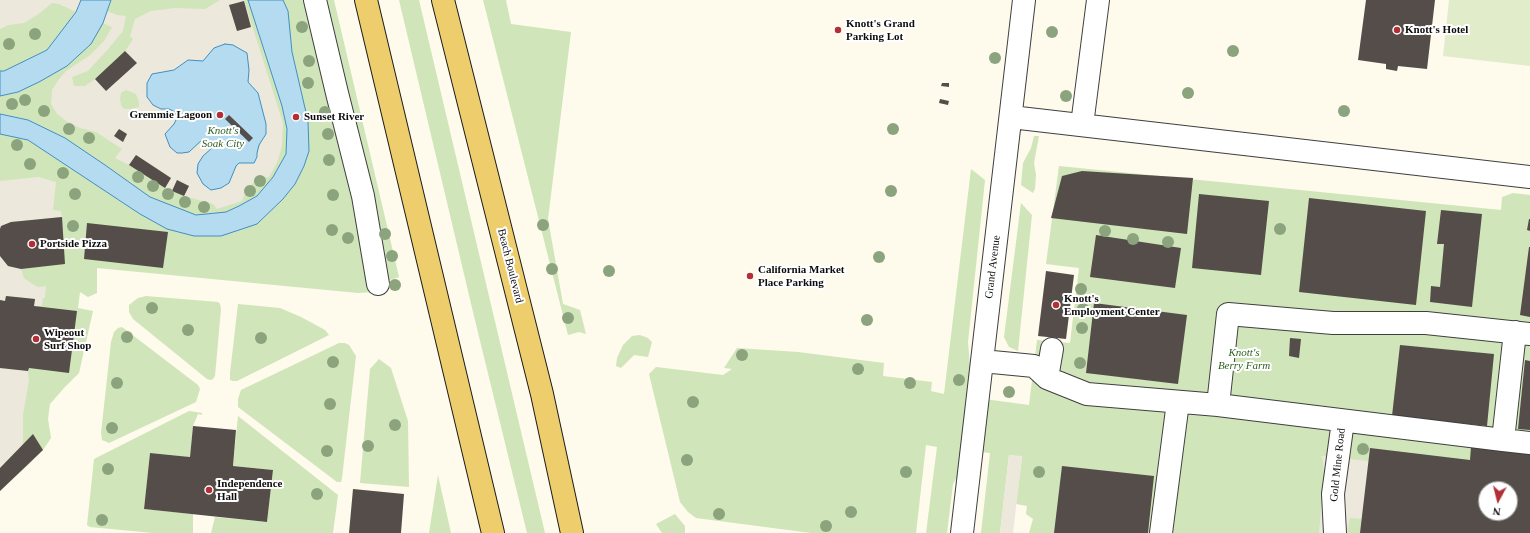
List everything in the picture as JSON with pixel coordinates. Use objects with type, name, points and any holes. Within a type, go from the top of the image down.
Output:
[{"type":"main road","points":[[366,0],[493,533]]},
{"type":"main road","name":"Beach Boulevard","points":[[443,0],[542,394],[572,533]]},
{"type":"street","points":[[315,0],[363,196],[378,284]]},
{"type":"street","name":"Grand Avenue","points":[[962,533],[1024,0]]},
{"type":"street","points":[[1082,125],[1098,0]]},
{"type":"street","points":[[1011,118],[1530,177]]},
{"type":"street","points":[[1218,405],[1228,314],[1333,323],[1426,323],[1523,333],[1502,440]]},
{"type":"street","points":[[1047,378],[1052,349]]},
{"type":"street","points":[[982,361],[1034,366],[1047,378],[1087,394],[1218,405],[1530,443]]},
{"type":"street","points":[[1161,533],[1178,402]]},
{"type":"street","name":"Gold Mine Road","points":[[1335,533],[1333,494],[1343,421]]},
{"type":"green space","name":"Knott's Soak City","points":[[0,0],[334,0],[399,277],[378,284],[373,292],[358,293],[97,268],[97,293],[88,297],[80,292],[78,308],[93,311],[79,373],[50,404],[48,419],[51,438],[43,450],[0,491]]},
{"type":"green space","points":[[399,0],[419,0],[545,533],[527,533]]},
{"type":"green space","points":[[483,0],[506,0],[511,24],[571,32],[548,219],[563,304],[580,310],[586,334],[579,332],[568,335]]},
{"type":"green space","points":[[1449,0],[1530,0],[1530,66],[1443,56]]},
{"type":"green space","points":[[1034,136],[1039,136],[1034,163],[1036,175],[1035,189],[1033,193],[1021,185],[1023,163],[1031,148]]},
{"type":"green space","name":"Knott's Berry Farm","points":[[1059,166],[1501,210],[1502,197],[1513,193],[1530,195],[1530,533],[1029,533],[1033,519],[1026,514],[1027,506],[1016,504],[1022,457],[1009,455],[1000,533],[981,533],[990,453],[963,450],[960,472],[953,484],[947,533],[926,533],[937,447],[926,445],[916,533],[811,533],[696,518],[688,512],[680,502],[649,374],[656,367],[723,375],[732,369],[724,368],[737,348],[798,352],[884,363],[883,376],[932,382],[931,391],[944,394],[971,169],[985,180],[968,342],[970,366],[969,397],[1029,405],[1037,340],[1070,343],[1079,268],[1046,264]]},
{"type":"green space","points":[[1021,203],[1032,215],[1018,351],[1009,347],[1004,337]]},
{"type":"green space","points":[[146,296],[218,302],[220,304],[221,309],[215,376],[213,379],[207,379],[133,319],[129,312],[129,305],[138,298]]},
{"type":"green space","points":[[238,304],[280,308],[325,330],[329,335],[237,381],[230,380]]},
{"type":"green space","points":[[122,327],[198,385],[200,389],[196,402],[109,443],[102,440],[101,433],[111,342],[114,332],[118,328]]},
{"type":"green space","points":[[640,335],[648,338],[652,342],[648,357],[634,355],[621,368],[616,366],[617,358],[623,345],[632,336]]},
{"type":"green space","points":[[339,343],[349,345],[356,356],[342,478],[341,482],[337,482],[238,407],[238,399],[241,390]]},
{"type":"green space","points":[[379,359],[391,368],[408,421],[409,487],[360,483],[370,369]]},
{"type":"green space","points":[[189,411],[202,413],[202,415],[198,414],[193,426],[190,457],[150,453],[144,509],[193,514],[193,533],[153,533],[90,527],[87,525],[94,459]]},
{"type":"green space","points":[[238,416],[338,495],[333,533],[211,533],[215,517],[267,522],[273,470],[233,466]]},
{"type":"green space","points":[[438,475],[451,533],[429,533]]},
{"type":"green space","points":[[675,514],[685,526],[685,533],[662,533],[656,524]]},
{"type":"shaded area","points":[[0,0],[80,0],[117,15],[126,16],[123,31],[110,47],[88,71],[72,77],[74,86],[85,86],[95,79],[106,91],[137,63],[125,51],[133,39],[130,36],[135,19],[151,11],[175,8],[205,9],[220,0],[244,0],[283,123],[282,146],[277,163],[269,177],[255,177],[242,201],[217,209],[213,204],[184,196],[189,186],[177,180],[172,191],[165,188],[171,178],[136,155],[129,165],[115,158],[122,149],[96,132],[80,128],[66,121],[57,114],[51,104],[52,90],[59,79],[66,71],[90,55],[104,41],[112,27],[59,4],[52,3],[24,23],[9,25],[0,29]],"holes":[[[244,2],[251,27],[237,31],[229,5]],[[233,45],[247,53],[249,70],[248,82],[250,86],[255,89],[262,139],[254,163],[239,163],[234,171],[203,156],[213,147],[212,143],[207,139],[203,139],[194,148],[174,124],[177,118],[175,112],[169,109],[164,72],[174,70],[188,60],[203,61],[214,48]],[[126,90],[136,94],[139,107],[124,109],[121,105],[121,93]],[[119,129],[127,134],[123,142],[114,136]]]},
{"type":"shaded area","points":[[39,177],[56,182],[53,210],[61,211],[62,217],[11,222],[2,226],[0,229],[0,181]]},
{"type":"shaded area","points":[[0,256],[8,266],[21,269],[24,278],[31,283],[38,287],[46,286],[45,298],[43,298],[42,306],[34,306],[35,299],[6,296],[5,301],[0,300]]},
{"type":"shaded area","points":[[0,368],[28,371],[29,380],[23,415],[23,445],[0,468]]},
{"type":"shaded area","points":[[1009,455],[1022,456],[1013,533],[1000,533]]},
{"type":"shaded area","points":[[1321,456],[1369,461],[1362,519],[1350,518],[1347,533],[1319,533],[1324,476],[1323,460]]},
{"type":"water","points":[[81,0],[111,0],[103,23],[91,44],[67,66],[39,82],[18,92],[0,96],[0,71],[4,71],[47,50],[76,12]]},
{"type":"water","name":"Sunset River","points":[[248,0],[283,0],[288,11],[292,52],[308,121],[309,151],[304,166],[295,184],[283,199],[257,224],[221,236],[194,236],[167,229],[140,214],[28,140],[0,134],[0,114],[28,120],[65,138],[150,197],[196,215],[226,212],[239,206],[257,196],[273,177],[286,154],[287,129],[282,106]]},
{"type":"water","name":"Gremmie Lagoon","points":[[225,44],[233,45],[247,53],[249,70],[248,82],[258,93],[266,124],[266,134],[259,145],[257,157],[254,163],[239,163],[236,166],[229,183],[221,188],[211,190],[203,184],[197,173],[198,164],[203,156],[213,147],[212,143],[207,139],[203,139],[189,152],[182,153],[177,153],[170,147],[165,134],[177,118],[175,112],[169,109],[161,109],[153,105],[147,97],[147,83],[152,74],[174,70],[188,60],[203,61],[214,48]]},
{"type":"building","name":"Knott's Hotel","points":[[1366,0],[1435,0],[1427,69],[1398,66],[1397,71],[1386,69],[1386,64],[1358,60]]},
{"type":"building","points":[[244,1],[251,27],[237,31],[229,5]]},
{"type":"building","points":[[125,51],[137,63],[106,91],[95,79]]},
{"type":"building","points":[[942,83],[949,83],[949,87],[941,86]]},
{"type":"building","points":[[940,99],[949,101],[948,105],[939,103]]},
{"type":"building","points":[[229,115],[253,138],[249,142],[225,119]]},
{"type":"building","points":[[119,129],[127,134],[123,142],[114,136]]},
{"type":"building","points":[[136,155],[171,178],[165,188],[129,165]]},
{"type":"building","points":[[1082,171],[1193,178],[1187,234],[1051,218],[1062,176]]},
{"type":"building","points":[[177,180],[189,186],[184,196],[172,191]]},
{"type":"building","points":[[1199,194],[1269,201],[1261,275],[1192,268]]},
{"type":"building","points":[[1309,198],[1426,211],[1416,305],[1299,292]]},
{"type":"building","points":[[1441,210],[1482,214],[1472,307],[1430,302],[1431,286],[1440,287],[1444,244],[1437,244]]},
{"type":"building","name":"Portside Pizza","points":[[62,217],[65,264],[21,269],[8,266],[0,256],[1,226],[11,222]]},
{"type":"building","points":[[1530,219],[1530,231],[1527,230]]},
{"type":"building","points":[[87,223],[168,232],[163,268],[84,259]]},
{"type":"building","points":[[1096,235],[1181,248],[1175,288],[1090,277]]},
{"type":"building","points":[[1530,247],[1530,317],[1520,315]]},
{"type":"building","name":"Knott's Employment Center","points":[[1046,271],[1074,275],[1066,339],[1038,336]]},
{"type":"building","name":"Wipeout Surf Shop","points":[[6,296],[35,299],[34,306],[77,311],[69,373],[29,368],[28,371],[0,368],[0,300],[5,301]]},
{"type":"building","points":[[1094,303],[1187,315],[1178,384],[1086,373]]},
{"type":"building","points":[[1290,338],[1301,339],[1299,358],[1289,356]]},
{"type":"building","points":[[1400,345],[1494,354],[1487,426],[1392,416]]},
{"type":"building","points":[[1525,360],[1530,361],[1530,430],[1518,429]]},
{"type":"building","name":"Independence Hall","points":[[193,426],[236,430],[233,466],[273,470],[267,522],[144,509],[150,453],[190,457]]},
{"type":"building","points":[[33,434],[43,450],[0,491],[0,468]]},
{"type":"building","points":[[1471,447],[1530,454],[1530,533],[1360,533],[1370,448],[1470,460]]},
{"type":"building","points":[[1062,466],[1154,476],[1148,533],[1054,533]]},
{"type":"building","points":[[353,489],[404,494],[401,533],[349,533]]},
{"type":"place","name":"Knott's Grand Parking Lot","points":[[838,30]]},
{"type":"place","name":"Knott's Hotel","points":[[1397,30]]},
{"type":"place","name":"Gremmie Lagoon","points":[[220,115]]},
{"type":"place","name":"Sunset River","points":[[296,117]]},
{"type":"place","name":"Portside Pizza","points":[[32,244]]},
{"type":"place","name":"California Market Place Parking","points":[[750,276]]},
{"type":"place","name":"Knott's Employment Center","points":[[1056,305]]},
{"type":"place","name":"Wipeout Surf Shop","points":[[36,339]]},
{"type":"place","name":"Independence Hall","points":[[209,490]]}]
